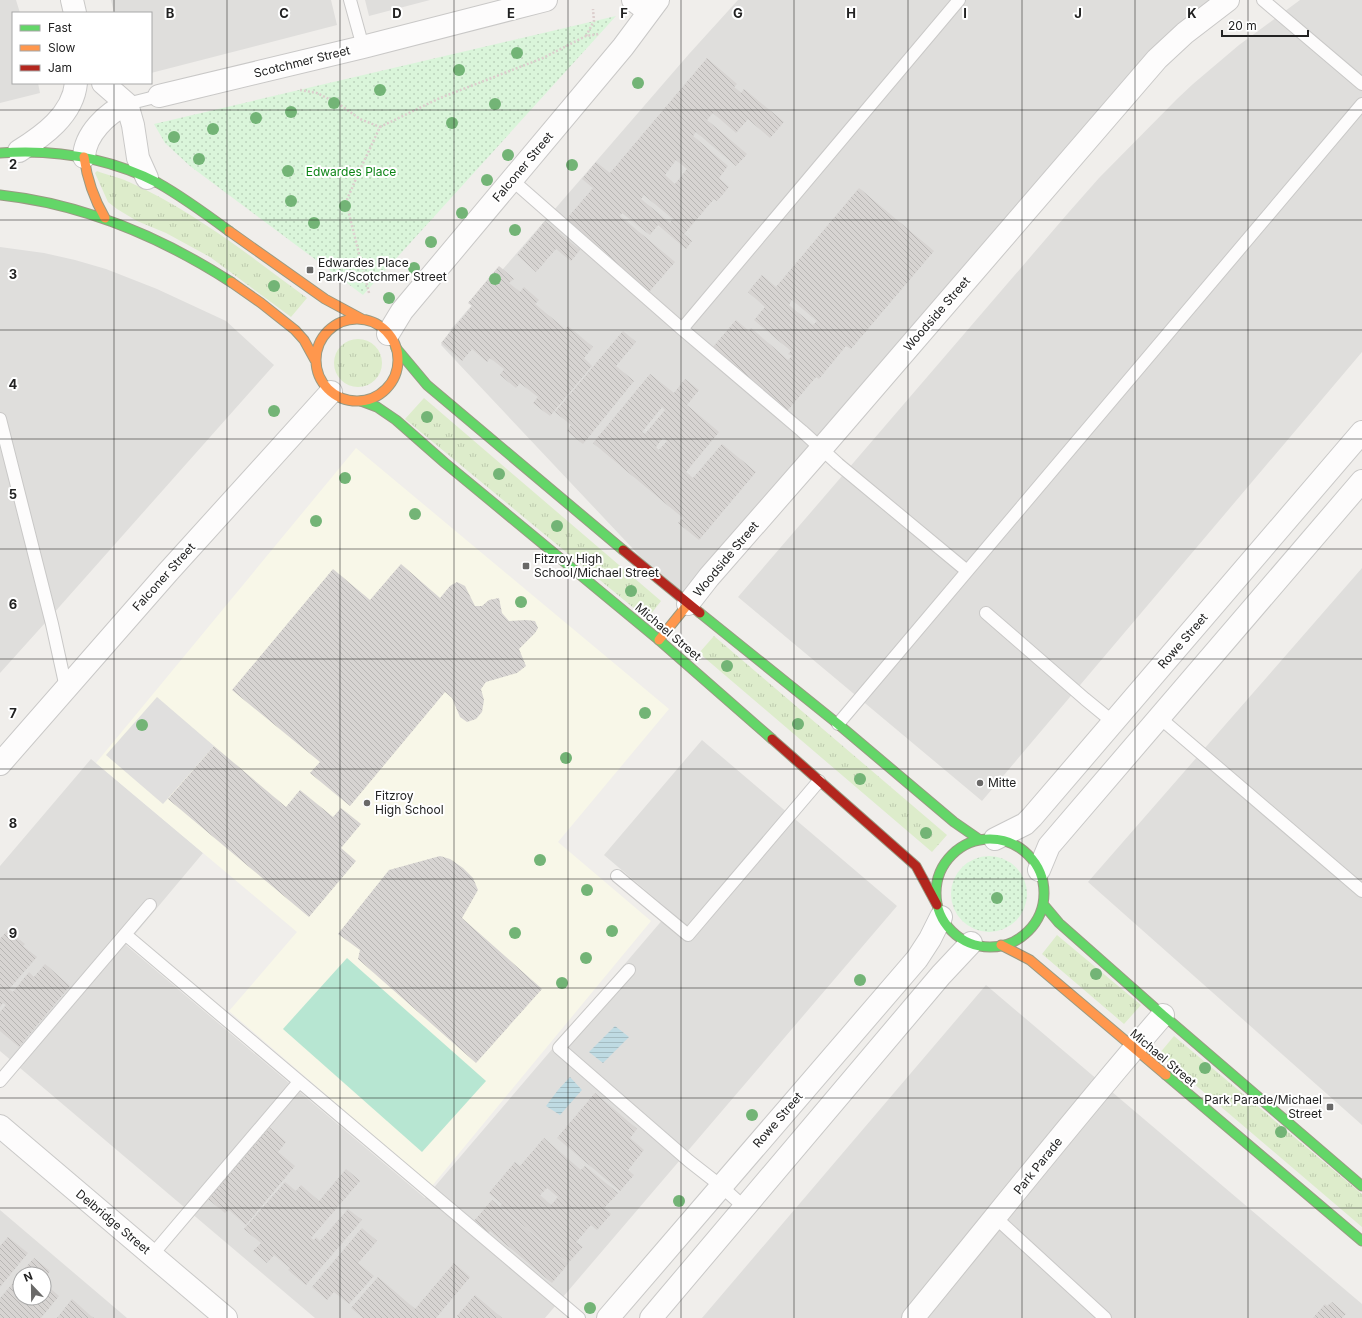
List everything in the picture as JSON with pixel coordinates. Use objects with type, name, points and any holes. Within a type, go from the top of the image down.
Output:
[{"type":"street","points":[[72,0],[76,12]]},
{"type":"street","name":"Scotchmer Street","points":[[159,96],[363,47],[546,0]]},
{"type":"street","name":"Woodside Street","points":[[659,640],[709,577],[1157,59],[1185,33],[1228,0]]},
{"type":"street","name":"Falconer Street","points":[[392,341],[402,311],[623,47],[647,4]]},
{"type":"street","points":[[9,152],[44,134],[58,120],[69,105],[76,84]]},
{"type":"street","points":[[103,84],[127,104],[133,125],[138,158],[147,178]]},
{"type":"street","name":"Scotchmer Street","points":[[84,157],[86,148],[100,124],[115,111],[127,104]]},
{"type":"street","points":[[9,152],[49,151],[84,157],[114,165],[147,178],[164,187],[196,208],[325,299],[384,329],[427,385],[688,604],[838,724],[954,822],[987,839],[1009,842],[1021,849],[1031,858],[1039,870],[1043,887],[1043,904],[1037,919],[1028,931],[1015,940],[1001,945],[986,946],[971,943],[959,937],[949,928],[939,911],[936,887],[941,871],[950,856],[964,846],[987,839]]},
{"type":"street","points":[[84,157],[87,180],[105,218]]},
{"type":"street","points":[[0,194],[67,206],[105,218],[139,232],[203,264],[248,293],[295,330],[308,345],[316,360],[320,378],[325,386],[342,398],[360,401],[368,399],[382,391],[396,372],[397,364],[392,341]]},
{"type":"street","points":[[316,360],[319,344],[327,332],[339,323],[346,320],[362,319]]},
{"type":"street","name":"Falconer Street","points":[[0,764],[173,566],[332,392]]},
{"type":"street","name":"Michael Street","points":[[360,401],[377,407],[396,420],[445,463],[659,640],[916,866],[939,911]]},
{"type":"street","name":"Rowe Street","points":[[987,839],[1025,824],[1362,432]]},
{"type":"street","points":[[1039,870],[1049,846],[1362,482]]},
{"type":"street","points":[[1043,904],[1059,923],[1163,1015],[1362,1186]]},
{"type":"street","name":"Rowe Street","points":[[608,1318],[917,959],[930,939],[939,911]]},
{"type":"street","points":[[651,1318],[941,975],[971,943]]},
{"type":"street","name":"Michael Street","points":[[1001,945],[1030,960],[1362,1241]]},
{"type":"street","name":"Park Parade","points":[[913,1318],[1163,1015]]},
{"type":"street","name":"Delbridge Street","points":[[0,1126],[226,1318]]},
{"type":"lane","points":[[350,0],[363,47]]},
{"type":"lane","points":[[682,329],[959,0]]},
{"type":"lane","points":[[1263,0],[1362,84]]},
{"type":"lane","name":"Scotchmer Street","points":[[127,104],[159,96]]},
{"type":"lane","points":[[838,724],[1362,104]]},
{"type":"lane","points":[[512,180],[821,449],[968,571]]},
{"type":"lane","points":[[0,419],[52,624],[66,688]]},
{"type":"lane","points":[[986,613],[1113,722]]},
{"type":"lane","points":[[1160,718],[1362,892]]},
{"type":"lane","points":[[618,876],[688,935],[819,781]]},
{"type":"lane","points":[[0,1080],[126,935],[150,905]]},
{"type":"lane","points":[[126,935],[579,1318]]},
{"type":"lane","points":[[629,970],[559,1048],[683,1156],[722,1186],[744,1207]]},
{"type":"lane","points":[[152,1255],[299,1082]]},
{"type":"lane","points":[[996,1218],[1105,1318]]},
{"type":"path","points":[[586,36],[594,21],[593,9]]},
{"type":"path","points":[[371,297],[346,202],[380,127],[440,98],[543,58],[586,36],[604,34]]},
{"type":"path","points":[[297,90],[317,93],[339,104],[360,119],[380,127]]},
{"type":"shaded area","points":[[0,0],[16,0],[20,12],[12,12],[12,84],[38,84],[40,93],[0,103]]},
{"type":"shaded area","points":[[111,0],[331,0],[337,25],[152,73],[152,12],[114,12]]},
{"type":"shaded area","points":[[365,0],[430,0],[369,16]]},
{"type":"shaded area","points":[[738,0],[1228,0],[1185,33],[688,604],[668,586],[441,345],[452,328],[689,54]]},
{"type":"shaded area","points":[[1300,0],[1362,0],[1362,352],[982,801],[738,597],[1099,178],[1193,84],[1239,45]]},
{"type":"shaded area","points":[[0,247],[44,253],[75,260],[106,269],[157,289],[226,321],[274,365],[0,673]]},
{"type":"shaded area","name":"Fitzroy High School","points":[[356,448],[669,709],[558,842],[651,921],[432,1186],[229,1011],[297,932],[96,763]]},
{"type":"shaded area","points":[[1362,568],[1362,1125],[1088,882]]},
{"type":"shaded area","points":[[157,697],[214,746],[163,804],[106,755]]},
{"type":"shaded area","points":[[702,740],[897,906],[545,1318],[315,1318],[0,1051],[0,866],[91,759],[203,853],[126,945],[425,1198],[670,911],[604,855]]},
{"type":"shaded area","points":[[986,985],[1362,1304],[1362,1318],[702,1318]]},
{"type":"shaded area","points":[[0,1210],[127,1318],[0,1318]]},
{"type":"green space","name":"Edwardes Place","points":[[616,16],[363,295],[190,166],[165,143],[154,124]]},
{"type":"green space","points":[[97,171],[125,180],[176,206],[243,250],[307,298],[291,317],[210,257],[166,233],[137,221],[117,209],[108,202],[95,173]]},
{"type":"green space","points":[[353,339],[363,339],[375,346],[382,358],[382,368],[375,380],[363,387],[353,387],[345,383],[338,376],[334,368],[334,358],[338,350],[345,343]]},
{"type":"green space","points":[[424,398],[661,601],[647,619],[405,419]]},
{"type":"green space","points":[[714,636],[947,835],[932,852],[699,653]]},
{"type":"green space","points":[[982,856],[996,856],[1010,862],[1021,873],[1027,887],[1027,901],[1024,909],[1016,921],[1010,926],[996,932],[982,932],[968,926],[957,915],[951,901],[951,887],[957,873],[968,862]]},
{"type":"green space","points":[[1057,935],[1141,1005],[1124,1024],[1042,954]]},
{"type":"green space","points":[[347,958],[486,1081],[422,1152],[283,1029]]},
{"type":"green space","points":[[1174,1036],[1362,1194],[1362,1227],[1159,1054]]},
{"type":"water","points":[[615,1026],[629,1037],[603,1063],[589,1052]]},
{"type":"water","points":[[570,1077],[582,1090],[560,1115],[546,1106]]},
{"type":"building","points":[[707,58],[737,84],[734,87],[741,93],[744,89],[784,122],[770,138],[748,119],[736,133],[713,113],[707,120],[747,154],[736,166],[696,132],[693,136],[728,166],[719,178],[729,187],[717,201],[714,199],[684,234],[692,241],[686,249],[658,225],[650,235],[622,213],[620,216],[675,262],[649,292],[564,222],[593,188],[582,179],[596,162],[610,173]],"holes":[[[676,160],[687,169],[675,184],[665,175]],[[644,195],[673,219],[670,223],[641,199]]]},
{"type":"building","points":[[859,188],[934,251],[851,349],[846,346],[819,379],[816,377],[787,411],[712,348],[736,320],[749,331],[751,328],[788,360],[792,356],[788,354],[791,351],[754,320],[765,307],[748,292],[762,275],[776,287]],"holes":[[[792,300],[817,321],[813,325],[789,305]]]},
{"type":"building","points":[[545,221],[580,250],[571,261],[556,249],[536,272],[517,255]]},
{"type":"building","points":[[499,266],[514,279],[509,283],[520,292],[524,287],[539,300],[535,304],[565,329],[568,326],[593,347],[584,358],[592,366],[550,416],[533,403],[538,397],[520,383],[516,388],[500,375],[504,369],[490,358],[487,362],[472,349],[462,361],[441,343],[472,306],[468,303]]},
{"type":"building","points":[[623,331],[636,342],[616,366],[634,381],[583,444],[567,431],[571,425],[555,412]]},
{"type":"building","points":[[650,374],[674,393],[685,379],[699,390],[687,405],[719,432],[686,472],[693,478],[722,444],[756,472],[699,540],[678,523],[683,518],[593,443]],"holes":[[[662,407],[665,410],[645,434],[642,432]],[[663,438],[667,441],[659,450],[656,447]]]},
{"type":"building","points":[[401,564],[440,598],[450,586],[457,582],[465,586],[475,606],[482,606],[489,600],[499,598],[502,613],[509,621],[535,621],[538,628],[519,649],[526,666],[517,673],[486,682],[481,689],[484,700],[482,712],[476,719],[467,722],[460,717],[452,698],[445,692],[350,806],[310,773],[320,762],[232,690],[333,569],[370,600]]},
{"type":"building","points":[[214,746],[286,807],[300,790],[333,817],[341,808],[361,824],[341,848],[356,861],[309,917],[168,799]]},
{"type":"building","points":[[440,856],[450,859],[463,868],[473,878],[478,890],[462,918],[542,989],[476,1063],[358,959],[360,950],[338,934],[389,870]]},
{"type":"building","points":[[8,930],[25,944],[23,946],[37,957],[9,989],[13,992],[29,972],[34,977],[45,964],[70,986],[19,1047],[0,1031],[0,1012],[6,1005],[3,1003],[0,1007],[0,939]]},
{"type":"building","points":[[595,1093],[637,1129],[630,1138],[644,1150],[628,1170],[634,1175],[620,1191],[557,1138]]},
{"type":"building","points":[[269,1127],[286,1142],[278,1152],[295,1166],[246,1225],[229,1210],[225,1213],[208,1199]]},
{"type":"building","points":[[544,1138],[581,1170],[585,1166],[618,1193],[604,1208],[611,1214],[597,1230],[591,1225],[576,1242],[583,1247],[568,1263],[500,1206],[502,1204],[489,1193],[515,1162],[520,1166]],"holes":[[[547,1188],[558,1197],[551,1205],[540,1195]]]},
{"type":"building","points":[[346,1169],[360,1181],[311,1238],[314,1240],[316,1237],[320,1241],[348,1209],[362,1220],[306,1285],[288,1270],[290,1268],[274,1255],[267,1263],[253,1251],[261,1243],[244,1229],[285,1182],[296,1191],[301,1185],[319,1201]]},
{"type":"building","points":[[492,1200],[568,1264],[552,1283],[490,1231],[489,1233],[474,1221]]},
{"type":"building","points":[[362,1228],[377,1241],[358,1263],[374,1276],[349,1304],[334,1292],[327,1300],[312,1287]]},
{"type":"building","points":[[8,1237],[28,1253],[17,1266],[12,1266],[12,1272],[0,1287],[0,1246]]},
{"type":"building","points":[[34,1258],[44,1266],[27,1266]]},
{"type":"building","points":[[454,1263],[470,1277],[436,1318],[363,1318],[351,1308],[378,1277],[415,1309]]},
{"type":"building","points":[[12,1284],[12,1306],[51,1306],[41,1318],[0,1318],[0,1298]]},
{"type":"building","points":[[52,1290],[59,1296],[52,1305]]},
{"type":"building","points":[[475,1295],[502,1318],[459,1318],[457,1316]]},
{"type":"building","points":[[72,1299],[91,1316],[94,1318],[57,1318]]},
{"type":"building","points":[[1332,1302],[1346,1314],[1342,1318],[1313,1318],[1325,1304],[1327,1306]]},
{"type":"traffic: fast","points":[[0,153],[41,152],[61,154],[101,161],[120,167],[139,174],[167,188],[229,231]]},
{"type":"traffic: fast","points":[[0,195],[31,199],[61,206],[120,225],[177,251],[231,282]]},
{"type":"traffic: fast","points":[[396,348],[427,385],[623,550]]},
{"type":"traffic: fast","points":[[361,401],[377,407],[396,420],[445,463],[659,640],[772,739]]},
{"type":"traffic: fast","points":[[700,613],[838,724],[954,822],[980,840]]},
{"type":"traffic: fast","points":[[990,839],[1000,840],[1020,848],[1028,855],[1035,863],[1043,883],[1044,893],[1043,903],[1035,923],[1028,931],[1020,938],[1000,946],[990,947],[980,946],[960,938],[952,931],[945,923],[937,903],[936,893],[937,883],[945,863],[952,855],[960,848],[980,840],[990,839]]},
{"type":"traffic: fast","points":[[1043,904],[1059,923],[1163,1015],[1362,1186]]},
{"type":"traffic: fast","points":[[1166,1075],[1362,1241]]},
{"type":"traffic: slow","points":[[84,157],[92,189],[105,218]]},
{"type":"traffic: slow","points":[[229,231],[325,299],[362,319]]},
{"type":"traffic: slow","points":[[231,282],[295,330],[304,340],[315,360]]},
{"type":"traffic: slow","points":[[357,319],[373,322],[386,331],[395,344],[398,360],[395,376],[386,389],[373,398],[357,401],[341,398],[328,389],[319,376],[316,360],[319,344],[328,331],[341,322],[357,319]]},
{"type":"traffic: slow","points":[[659,640],[688,604]]},
{"type":"traffic: slow","points":[[1001,945],[1030,960],[1166,1075]]},
{"type":"traffic: jam","points":[[623,550],[700,613]]},
{"type":"traffic: jam","points":[[772,739],[916,866],[937,905]]},
{"type":"place","name":"Edwardes Place Park/Scotchmer Street","points":[[310,270]]},
{"type":"place","name":"Fitzroy High School/Michael Street","points":[[526,566]]},
{"type":"place","name":"Mitte","points":[[980,783]]},
{"type":"place","name":"Fitzroy High School","points":[[367,803]]},
{"type":"place","name":"Park Parade/Michael Street","points":[[1330,1107]]}]
